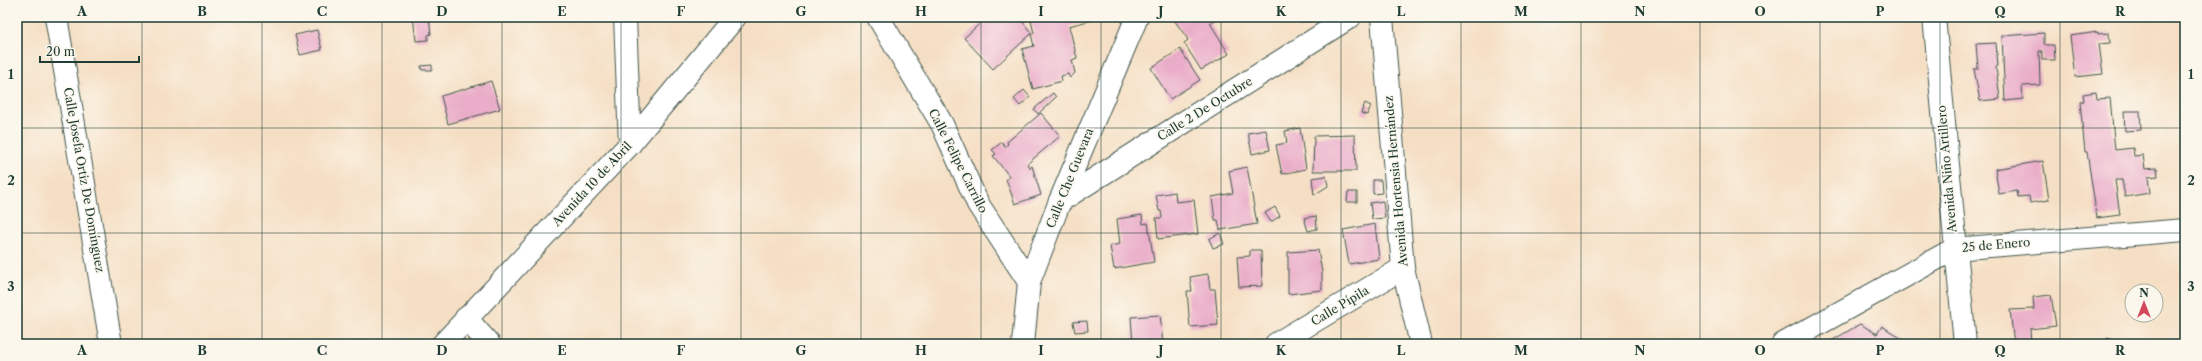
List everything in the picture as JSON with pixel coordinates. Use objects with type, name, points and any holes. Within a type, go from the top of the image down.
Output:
[{"type":"street","name":"Calle Josefa Ortiz De Domínguez","points":[[56,17],[112,344]]},
{"type":"street","points":[[626,17],[630,144]]},
{"type":"street","name":"Avenida 10 de Abril","points":[[443,344],[630,144],[735,17]]},
{"type":"street","name":"Calle Felipe Carrillo","points":[[878,17],[942,124],[978,204],[1029,282]]},
{"type":"street","name":"Calle Che Guevara","points":[[1023,344],[1029,282],[1060,201],[1137,17]]},
{"type":"street","name":"Calle 2 De Octubre","points":[[1060,201],[1350,17]]},
{"type":"street","name":"Avenida Hortensia Hernández","points":[[1382,17],[1403,268],[1421,344]]},
{"type":"street","name":"Avenida Niño Artillero","points":[[1934,17],[1954,249],[1965,344]]},
{"type":"street","name":"25 de Enero","points":[[1783,344],[1954,249],[2185,230]]},
{"type":"street","name":"Calle Pípila","points":[[1276,344],[1403,268]]},
{"type":"street","points":[[466,318],[489,344]]},
{"type":"building","points":[[413,17],[429,17],[431,34],[428,35],[428,40],[416,41]]},
{"type":"building","points":[[987,17],[1019,17],[1032,34],[1034,33],[1030,17],[1092,17],[1092,20],[1069,26],[1077,58],[1072,60],[1075,73],[1070,78],[1068,74],[1061,76],[1062,81],[1033,89],[1022,49],[1034,46],[1031,34],[993,69],[964,38]]},
{"type":"building","points":[[1172,17],[1221,17],[1210,23],[1229,54],[1201,70],[1184,43],[1188,40],[1187,38]]},
{"type":"building","points":[[1269,17],[1284,17],[1284,18],[1270,20]]},
{"type":"building","points":[[1299,17],[1337,17],[1319,27],[1319,20],[1300,22]]},
{"type":"building","points":[[317,30],[322,50],[300,55],[295,35]]},
{"type":"building","points":[[2098,32],[2098,34],[2109,33],[2110,43],[2099,44],[2103,74],[2075,77],[2070,36]]},
{"type":"building","points":[[2044,33],[2044,45],[2054,45],[2055,60],[2042,60],[2042,51],[2039,51],[2040,85],[2022,86],[2023,99],[2005,101],[2002,36]]},
{"type":"building","points":[[1996,43],[1998,66],[1996,67],[2000,99],[1980,101],[1974,69],[1978,69],[1976,44]]},
{"type":"building","points":[[1180,49],[1200,80],[1170,99],[1151,68]]},
{"type":"building","points":[[432,65],[432,70],[422,70],[421,66]]},
{"type":"building","points":[[491,81],[500,109],[448,124],[441,96]]},
{"type":"building","points":[[1024,90],[1030,97],[1020,106],[1014,99]]},
{"type":"building","points":[[2096,92],[2097,99],[2110,98],[2115,150],[2133,148],[2134,156],[2143,155],[2145,169],[2157,168],[2158,176],[2148,177],[2150,193],[2125,197],[2122,180],[2115,180],[2120,215],[2097,218],[2087,152],[2085,152],[2080,102],[2084,101],[2083,94]]},
{"type":"building","points":[[1053,93],[1056,97],[1038,114],[1034,109]]},
{"type":"building","points":[[1365,103],[1371,106],[1367,115],[1361,113]]},
{"type":"building","points":[[2124,111],[2140,111],[2141,130],[2125,131]]},
{"type":"building","points":[[1041,113],[1060,136],[1027,164],[1030,168],[1032,166],[1041,195],[1015,204],[1006,179],[1010,177],[993,156],[996,154],[992,150],[1002,142],[1005,147],[1008,144],[1007,142]]},
{"type":"building","points":[[1300,128],[1306,169],[1282,174],[1276,145],[1287,143],[1285,131]]},
{"type":"building","points":[[1266,130],[1270,150],[1252,154],[1248,133]]},
{"type":"building","points":[[1355,135],[1356,171],[1313,171],[1314,136]]},
{"type":"building","points":[[2043,161],[2049,200],[2030,203],[2029,196],[2018,197],[2017,191],[1999,194],[1995,169]]},
{"type":"building","points":[[1247,167],[1257,224],[1220,230],[1218,220],[1215,220],[1212,197],[1233,193],[1229,171]]},
{"type":"building","points":[[1326,176],[1328,186],[1314,195],[1312,178]]},
{"type":"building","points":[[1373,180],[1381,180],[1382,193],[1373,194]]},
{"type":"building","points":[[1175,192],[1176,202],[1194,200],[1198,234],[1158,239],[1156,218],[1162,218],[1156,195]]},
{"type":"building","points":[[1348,192],[1357,192],[1357,202],[1347,202]]},
{"type":"building","points":[[1383,201],[1385,218],[1372,219],[1370,203]]},
{"type":"building","points":[[1275,207],[1280,216],[1271,222],[1265,213]]},
{"type":"building","points":[[1142,215],[1143,224],[1148,223],[1154,262],[1114,269],[1110,246],[1120,244],[1117,219]]},
{"type":"building","points":[[1316,216],[1317,229],[1308,231],[1304,218]]},
{"type":"building","points":[[1375,224],[1379,259],[1349,264],[1343,230]]},
{"type":"building","points":[[1220,233],[1224,244],[1213,248],[1209,239]]},
{"type":"building","points":[[1250,250],[1261,250],[1262,286],[1239,287],[1237,257],[1250,256]]},
{"type":"building","points":[[1318,250],[1322,272],[1322,290],[1288,294],[1288,252]]},
{"type":"building","points":[[1208,274],[1210,289],[1215,289],[1218,325],[1190,327],[1187,291],[1192,291],[1190,277]]},
{"type":"building","points":[[2051,295],[2056,326],[2030,329],[2031,344],[2014,344],[2010,310],[2034,309],[2033,297]]},
{"type":"building","points":[[1160,315],[1163,344],[1133,344],[1131,317]]},
{"type":"building","points":[[1087,321],[1088,331],[1075,332],[1073,322]]},
{"type":"building","points":[[1860,324],[1877,334],[1882,326],[1910,344],[1826,344]]},
{"type":"building","points":[[2107,337],[2131,344],[2105,344]]}]
